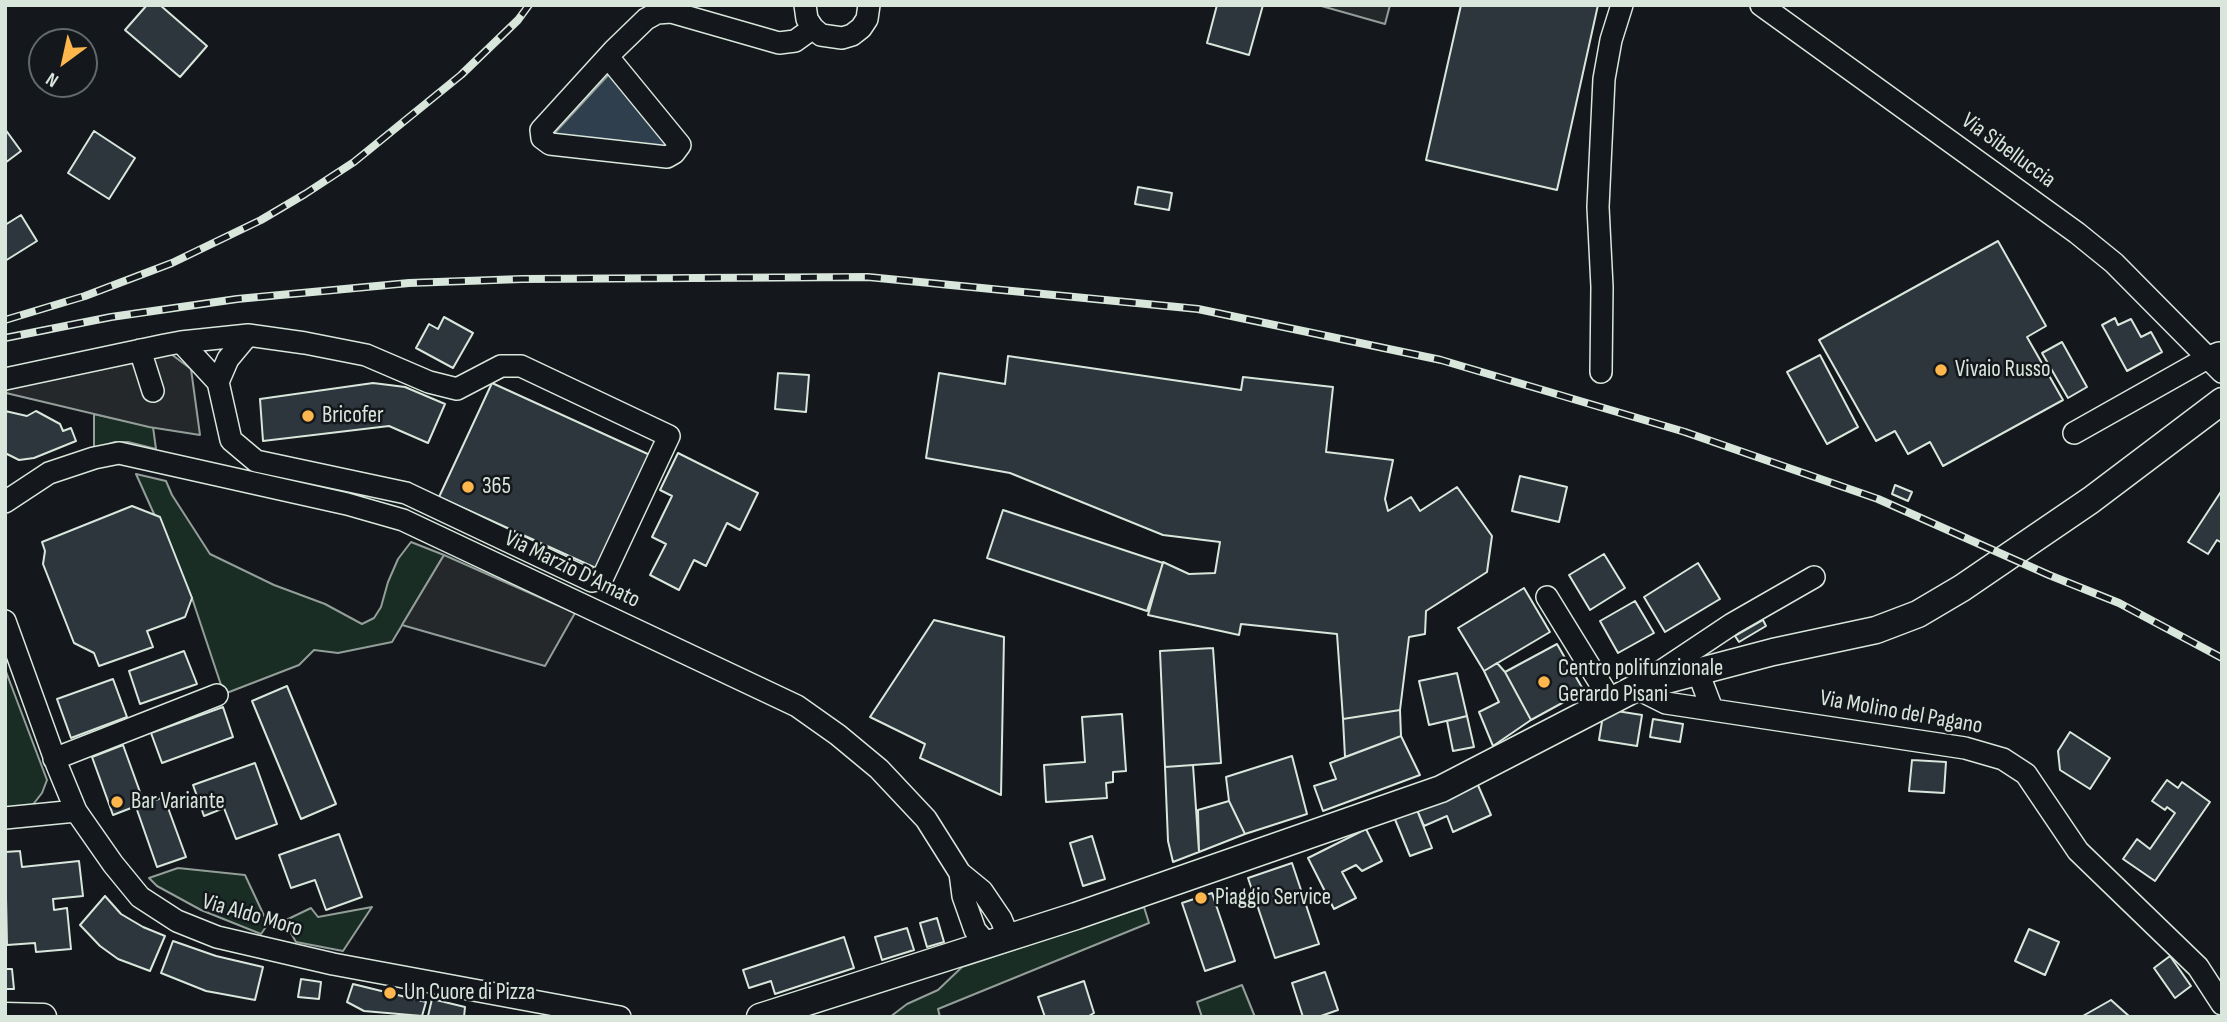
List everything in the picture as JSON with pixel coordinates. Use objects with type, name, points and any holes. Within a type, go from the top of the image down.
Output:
[{"type":"main road","points":[[760,1017],[802,1009],[1441,789],[1636,688],[1773,652],[1876,630],[1919,614],[2091,500],[2222,401]]},
{"type":"main road","points":[[5,1016],[43,1017]]},
{"type":"street","points":[[805,5],[807,19],[813,28],[832,38],[852,35],[861,28],[867,19],[869,5]]},
{"type":"street","points":[[1601,372],[1602,287],[1598,207],[1604,79],[1611,40],[1622,5]]},
{"type":"street","name":"Via Sibelluccia","points":[[1761,5],[2077,233],[2114,263],[2217,361],[2074,433]]},
{"type":"street","points":[[608,57],[680,145],[667,158],[550,144],[542,138],[541,130],[608,57],[646,19],[657,13],[671,12],[779,43],[795,41],[813,28]]},
{"type":"street","points":[[5,379],[181,342],[247,335],[305,342],[366,355],[429,382],[457,389],[501,366],[521,366],[669,436],[602,579],[592,581],[406,494],[256,461],[230,440],[218,382],[181,342]]},
{"type":"street","points":[[218,382],[228,359],[247,335]]},
{"type":"street","points":[[140,350],[153,391]]},
{"type":"street","name":"Via Marzio D'Amato","points":[[10,495],[49,473],[119,453],[404,520],[797,706],[838,735],[879,769],[926,819],[960,873],[982,891],[1001,919],[997,940]]},
{"type":"street","points":[[305,495],[306,472]]},
{"type":"street","points":[[376,512],[382,488]]},
{"type":"street","points":[[465,548],[473,525]]},
{"type":"street","points":[[1636,688],[1732,624],[1814,577]]},
{"type":"street","points":[[581,604],[592,581]]},
{"type":"street","points":[[1547,597],[1611,701]]},
{"type":"street","name":"Via Aldo Moro","points":[[5,621],[54,759],[76,811],[140,897],[177,921],[217,937],[333,964],[620,1017]]},
{"type":"street","points":[[1698,672],[1712,709]]},
{"type":"street","name":"Via Molino del Pagano","points":[[1636,688],[1666,703],[1965,748],[2003,759],[2026,774],[2078,850],[2198,967],[2222,1004]]},
{"type":"street","points":[[54,759],[217,695]]},
{"type":"street","points":[[5,818],[76,811]]},
{"type":"green space","points":[[94,414],[153,427],[156,449],[128,442],[115,442],[94,449]]},
{"type":"green space","points":[[136,474],[166,481],[210,554],[274,585],[325,604],[362,624],[374,618],[381,607],[398,559],[411,542],[444,555],[392,642],[338,653],[314,650],[299,665],[224,694],[192,598]]},
{"type":"green space","points":[[5,669],[47,780],[42,793],[31,807],[5,809]]},
{"type":"green space","points":[[178,868],[245,875],[268,924],[261,934],[201,910],[157,886],[149,878]]},
{"type":"green space","points":[[372,907],[343,951],[296,942],[284,921],[311,908],[318,917]]},
{"type":"green space","points":[[1144,907],[1149,923],[938,1009],[940,1017],[890,1017],[907,1004],[938,990],[962,967]]},
{"type":"green space","points":[[1242,985],[1255,1017],[1202,1017],[1197,1002]]},
{"type":"shaded area","points":[[1318,5],[1390,5],[1385,24]]},
{"type":"shaded area","points":[[163,348],[191,369],[200,435],[149,427],[6,393],[7,379]]},
{"type":"shaded area","points":[[444,555],[575,613],[545,666],[402,625]]},
{"type":"water","points":[[611,72],[672,148],[551,137]]},
{"type":"building","points":[[147,5],[160,5],[207,46],[180,77],[125,30]]},
{"type":"building","points":[[1217,5],[1263,5],[1249,55],[1207,43]]},
{"type":"building","points":[[1461,5],[1598,5],[1557,190],[1426,160]]},
{"type":"building","points":[[5,129],[21,151],[5,163]]},
{"type":"building","points":[[94,131],[135,158],[109,199],[68,173]]},
{"type":"building","points":[[1138,187],[1172,193],[1169,210],[1135,204]]},
{"type":"building","points":[[21,215],[37,241],[5,261],[5,225]]},
{"type":"building","name":"Vivaio Russo","points":[[1998,241],[2046,326],[2027,337],[2063,400],[1943,466],[1930,442],[1908,454],[1895,431],[1876,441],[1819,340]]},
{"type":"building","points":[[444,317],[473,333],[453,368],[416,348],[429,324],[438,329]]},
{"type":"building","points":[[2115,318],[2118,325],[2131,319],[2141,337],[2151,332],[2162,352],[2127,371],[2102,325]]},
{"type":"building","points":[[2062,342],[2087,387],[2068,398],[2042,353]]},
{"type":"building","points":[[1820,355],[1858,427],[1827,444],[1787,372]]},
{"type":"building","points":[[1008,356],[1241,390],[1243,377],[1333,387],[1326,452],[1393,460],[1385,499],[1388,511],[1411,497],[1420,511],[1457,487],[1492,536],[1487,572],[1426,611],[1425,634],[1409,637],[1400,710],[1343,719],[1337,634],[1241,624],[1239,635],[1148,615],[1163,562],[1189,574],[1215,573],[1220,542],[1163,535],[1010,473],[926,458],[939,373],[1005,384]]},
{"type":"building","points":[[778,373],[809,375],[806,412],[775,409]]},
{"type":"building","points":[[373,383],[405,387],[445,404],[428,443],[389,426],[263,441],[260,399]]},
{"type":"building","points":[[492,383],[650,455],[598,569],[439,497]]},
{"type":"building","points":[[5,411],[27,416],[36,411],[60,424],[63,431],[71,428],[76,441],[34,458],[19,460],[5,453]]},
{"type":"building","points":[[678,453],[758,493],[740,530],[727,523],[706,566],[694,560],[679,590],[650,575],[666,544],[652,537],[672,496],[660,490]]},
{"type":"building","points":[[1520,476],[1567,487],[1559,522],[1512,511]]},
{"type":"building","points":[[1895,485],[1912,492],[1908,501],[1892,494]]},
{"type":"building","points":[[2222,490],[2222,543],[2217,540],[2208,554],[2188,542]]},
{"type":"building","points":[[132,506],[160,517],[192,598],[185,617],[147,631],[153,647],[99,666],[94,653],[74,643],[43,564],[45,551],[42,542]]},
{"type":"building","points":[[1003,510],[1163,563],[1147,611],[987,558]]},
{"type":"building","points":[[1604,554],[1625,588],[1590,610],[1569,575]]},
{"type":"building","points":[[1698,563],[1720,599],[1665,632],[1644,597]]},
{"type":"building","points":[[1524,588],[1550,632],[1484,671],[1458,628]]},
{"type":"building","points":[[1635,601],[1654,633],[1618,653],[1600,621]]},
{"type":"building","points":[[934,620],[1004,637],[1001,795],[920,758],[925,744],[870,717]]},
{"type":"building","points":[[1763,620],[1766,626],[1739,642],[1735,636]]},
{"type":"building","name":"Centro polifunzionale Gerardo Pisani","points":[[1557,644],[1584,691],[1531,720],[1505,672]]},
{"type":"building","points":[[1213,648],[1221,763],[1165,767],[1160,651]]},
{"type":"building","points":[[184,651],[197,684],[140,704],[129,671]]},
{"type":"building","points":[[1497,663],[1505,672],[1531,720],[1493,746],[1479,712],[1499,702],[1484,671]]},
{"type":"building","points":[[1457,673],[1467,716],[1429,725],[1419,681]]},
{"type":"building","points":[[113,679],[127,717],[71,738],[57,699]]},
{"type":"building","points":[[287,686],[336,804],[301,819],[252,701]]},
{"type":"building","points":[[223,707],[233,737],[162,763],[151,733]]},
{"type":"building","points":[[1604,709],[1642,715],[1637,746],[1599,740]]},
{"type":"building","points":[[1400,710],[1401,736],[1345,757],[1343,719]]},
{"type":"building","points":[[1122,714],[1126,771],[1113,772],[1113,782],[1106,783],[1107,798],[1046,802],[1044,765],[1085,762],[1082,717]]},
{"type":"building","points":[[1467,716],[1474,747],[1453,751],[1447,721]]},
{"type":"building","points":[[1653,719],[1683,724],[1680,742],[1650,737]]},
{"type":"building","points":[[2070,732],[2110,758],[2090,789],[2060,770],[2058,751]]},
{"type":"building","points":[[1401,736],[1420,775],[1323,811],[1314,786],[1336,779],[1330,763]]},
{"type":"building","points":[[123,745],[144,803],[113,815],[92,757]]},
{"type":"building","points":[[1292,756],[1307,814],[1245,834],[1229,801],[1226,777]]},
{"type":"building","points":[[1912,760],[1946,762],[1944,793],[1909,791]]},
{"type":"building","points":[[255,763],[277,824],[236,839],[224,808],[204,816],[193,785]]},
{"type":"building","points":[[1193,765],[1199,852],[1173,862],[1168,841],[1165,767]]},
{"type":"building","points":[[2167,780],[2178,788],[2182,782],[2210,802],[2155,881],[2123,859],[2137,839],[2150,849],[2175,813],[2152,801]]},
{"type":"building","points":[[1477,783],[1491,815],[1453,832],[1447,816],[1424,826],[1417,810]]},
{"type":"building","points":[[164,797],[186,857],[157,867],[136,807]]},
{"type":"building","points":[[1229,801],[1245,834],[1199,852],[1198,810]]},
{"type":"building","points":[[1417,810],[1432,848],[1410,856],[1394,817]]},
{"type":"building","points":[[1366,829],[1382,861],[1362,871],[1356,865],[1342,872],[1356,898],[1334,909],[1308,858]]},
{"type":"building","points":[[339,834],[362,897],[326,910],[315,880],[291,888],[279,855]]},
{"type":"building","points":[[1092,836],[1105,879],[1083,886],[1070,843]]},
{"type":"building","points":[[20,851],[22,867],[79,861],[83,896],[53,899],[54,910],[67,908],[71,949],[36,952],[35,943],[7,945],[5,852]]},
{"type":"building","points":[[1292,863],[1319,944],[1275,958],[1248,878]]},
{"type":"building","points":[[1212,893],[1235,961],[1205,971],[1182,903]]},
{"type":"building","points":[[105,896],[121,914],[165,936],[150,971],[118,959],[100,946],[80,925]]},
{"type":"building","points":[[937,918],[944,942],[927,947],[920,923]]},
{"type":"building","points":[[907,928],[914,950],[882,960],[875,937]]},
{"type":"building","points":[[2029,929],[2059,942],[2045,975],[2015,961]]},
{"type":"building","points":[[844,937],[854,968],[775,994],[771,981],[749,988],[743,970]]},
{"type":"building","points":[[173,941],[216,956],[263,967],[255,1000],[206,991],[161,973]]},
{"type":"building","points":[[2170,956],[2191,986],[2175,998],[2154,968]]},
{"type":"building","points":[[5,969],[12,969],[14,989],[5,989]]},
{"type":"building","points":[[1325,972],[1338,1010],[1318,1017],[1303,1017],[1292,983]]},
{"type":"building","points":[[301,979],[321,982],[319,999],[298,997]]},
{"type":"building","points":[[1084,981],[1094,1013],[1087,1017],[1045,1017],[1038,997]]},
{"type":"building","points":[[353,984],[426,1002],[422,1016],[364,1011],[347,1002]]},
{"type":"building","points":[[432,999],[465,1007],[464,1017],[428,1016]]},
{"type":"building","points":[[2111,1000],[2130,1017],[2081,1017]]},
{"type":"railway","points":[[5,320],[85,296],[172,263],[261,220],[305,194],[354,162],[461,75],[518,20],[529,5]]},
{"type":"railway","points":[[5,338],[111,317],[237,299],[409,283],[522,279],[868,277],[1198,309],[1441,360],[1685,432],[1878,499],[2119,603],[2222,658]]},
{"type":"place","name":"Vivaio Russo","points":[[1941,370]]},
{"type":"place","name":"Bricofer","points":[[308,416]]},
{"type":"place","name":"365","points":[[468,487]]},
{"type":"place","name":"Centro polifunzionale Gerardo Pisani","points":[[1544,682]]},
{"type":"place","name":"Bar Variante","points":[[117,802]]},
{"type":"place","name":"Piaggio Service","points":[[1201,898]]},
{"type":"place","name":"Un Cuore di Pizza","points":[[390,993]]}]
